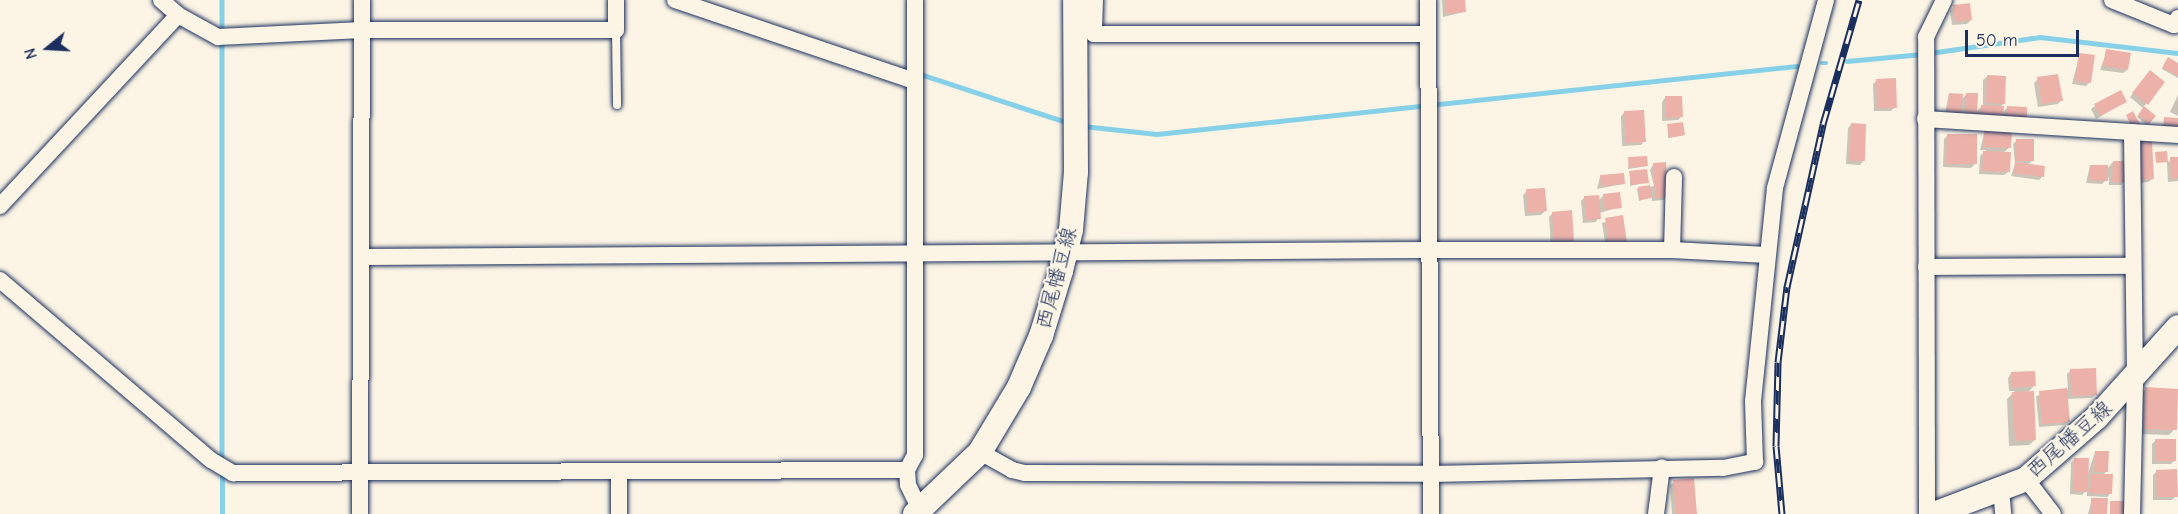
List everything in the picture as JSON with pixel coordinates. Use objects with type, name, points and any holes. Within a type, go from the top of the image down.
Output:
[{"type":"main road","name":"西尾幡豆線","points":[[919,513],[980,452],[1019,387],[1037,346],[1066,253],[1076,172],[1075,0]]},
{"type":"main road","name":"西尾幡豆線","points":[[1934,514],[2026,478],[2067,446],[2135,379],[2178,327]]},
{"type":"street","points":[[161,0],[178,15],[225,36],[362,30],[616,30],[616,0]]},
{"type":"street","points":[[360,514],[364,257],[362,0]]},
{"type":"street","points":[[675,0],[915,81]]},
{"type":"street","points":[[915,0],[913,255],[915,455],[907,470],[908,485],[919,513]]},
{"type":"street","points":[[1095,0],[1094,34],[1428,34]]},
{"type":"street","points":[[1428,0],[1431,514]]},
{"type":"street","points":[[980,452],[1012,471],[1025,473],[1430,474],[1662,466],[1723,468],[1755,462],[1753,401],[1775,188],[1826,0]]},
{"type":"street","points":[[1927,514],[1926,38],[1944,0]]},
{"type":"street","points":[[2112,0],[2174,26],[2178,18]]},
{"type":"street","points":[[0,206],[178,15]]},
{"type":"street","points":[[1925,119],[2178,135]]},
{"type":"street","points":[[2132,132],[2135,379],[2132,514]]},
{"type":"street","points":[[1672,250],[1674,177]]},
{"type":"street","points":[[364,257],[1430,250],[1672,250],[1767,255]]},
{"type":"street","points":[[1926,267],[2133,266]]},
{"type":"street","points":[[0,280],[213,462],[232,472],[359,474],[907,470]]},
{"type":"street","points":[[1656,514],[1662,466]]},
{"type":"street","points":[[619,472],[619,514]]},
{"type":"street","points":[[2026,478],[2053,514]]},
{"type":"street","points":[[2001,489],[2003,514]]},
{"type":"lane","points":[[616,30],[617,105]]},
{"type":"building","points":[[1445,0],[1465,0],[1466,12],[1446,14]]},
{"type":"building","points":[[1970,3],[1972,20],[1955,22],[1953,5]]},
{"type":"building","points":[[2106,49],[2131,53],[2128,70],[2103,66]]},
{"type":"building","points":[[2079,53],[2095,55],[2091,83],[2075,81]]},
{"type":"building","points":[[2168,57],[2178,63],[2178,76],[2162,68]]},
{"type":"building","points":[[2150,70],[2165,82],[2148,105],[2132,93]]},
{"type":"building","points":[[2058,74],[2063,101],[2042,104],[2037,77]]},
{"type":"building","points":[[1987,75],[2006,76],[2005,104],[1986,103]]},
{"type":"building","points":[[1896,78],[1897,108],[1877,108],[1876,79]]},
{"type":"building","points":[[2121,90],[2127,102],[2100,116],[2094,104]]},
{"type":"building","points":[[1949,93],[1963,94],[1961,116],[1947,114]]},
{"type":"building","points":[[1966,93],[1978,93],[1977,117],[1965,116]]},
{"type":"building","points":[[1665,96],[1682,96],[1683,117],[1666,118]]},
{"type":"building","points":[[1981,105],[2004,106],[2003,121],[1980,119]]},
{"type":"building","points":[[2007,106],[2027,107],[2027,122],[2006,120]]},
{"type":"building","points":[[2144,106],[2156,116],[2149,124],[2138,115]]},
{"type":"building","points":[[1644,110],[1646,142],[1626,143],[1624,111]]},
{"type":"building","points":[[2133,111],[2141,126],[2133,130],[2126,115]]},
{"type":"building","points":[[2164,117],[2178,118],[2178,129],[2163,128]]},
{"type":"building","points":[[1683,122],[1685,135],[1669,138],[1667,124]]},
{"type":"building","points":[[1851,123],[1866,124],[1865,161],[1849,161]]},
{"type":"building","points":[[1984,128],[2012,130],[2011,148],[1983,147]]},
{"type":"building","points":[[1947,134],[1977,134],[1977,164],[1946,164]]},
{"type":"building","points":[[2016,139],[2034,139],[2034,161],[2016,161]]},
{"type":"building","points":[[2141,141],[2152,141],[2154,179],[2142,180]]},
{"type":"building","points":[[1983,151],[2011,152],[2010,172],[1982,171]]},
{"type":"building","points":[[2167,151],[2168,162],[2156,163],[2155,152]]},
{"type":"building","points":[[1647,156],[1648,166],[1629,168],[1628,157]]},
{"type":"building","points":[[2170,157],[2178,157],[2178,178],[2171,179]]},
{"type":"building","points":[[2113,161],[2127,161],[2126,182],[2112,182]]},
{"type":"building","points":[[1666,162],[1668,197],[1655,198],[1653,163]]},
{"type":"building","points":[[2015,162],[2045,166],[2044,177],[2014,173]]},
{"type":"building","points":[[2090,165],[2108,165],[2108,181],[2089,180]]},
{"type":"building","points":[[1647,169],[1649,183],[1631,185],[1629,171]]},
{"type":"building","points":[[1624,173],[1625,184],[1601,186],[1600,175]]},
{"type":"building","points":[[1650,185],[1652,198],[1640,200],[1638,187]]},
{"type":"building","points":[[1545,188],[1547,211],[1528,213],[1526,189]]},
{"type":"building","points":[[1620,192],[1622,208],[1605,210],[1603,194]]},
{"type":"building","points":[[1599,195],[1601,219],[1586,220],[1584,196]]},
{"type":"building","points":[[1572,210],[1574,241],[1554,243],[1552,212]]},
{"type":"building","points":[[1623,215],[1627,243],[1609,245],[1605,218]]},
{"type":"building","points":[[2096,368],[2097,395],[2071,396],[2070,369]]},
{"type":"building","points":[[2035,371],[2036,386],[2012,388],[2011,372]]},
{"type":"building","points":[[2145,387],[2178,389],[2177,430],[2144,429]]},
{"type":"building","points":[[2067,388],[2070,422],[2042,424],[2039,391]]},
{"type":"building","points":[[2034,391],[2036,440],[2015,441],[2012,392]]},
{"type":"building","points":[[2155,439],[2176,439],[2176,461],[2155,461]]},
{"type":"building","points":[[2095,451],[2109,451],[2108,472],[2094,472]]},
{"type":"building","points":[[2074,458],[2089,458],[2088,492],[2073,491]]},
{"type":"building","points":[[2177,469],[2178,497],[2157,497],[2156,470]]},
{"type":"building","points":[[2091,474],[2113,474],[2112,494],[2090,493]]},
{"type":"building","points":[[1694,478],[1697,514],[1676,514],[1673,480]]},
{"type":"building","points":[[2091,498],[2108,498],[2107,514],[2091,514]]},
{"type":"building","points":[[2110,501],[2128,501],[2128,514],[2110,514]]},
{"type":"waterway","points":[[222,0],[222,463]]},
{"type":"waterway","points":[[1930,53],[2040,37],[2178,53]]},
{"type":"waterway","points":[[1847,61],[1922,54]]},
{"type":"waterway","points":[[1083,126],[1157,134],[1796,66]]},
{"type":"waterway","points":[[920,74],[1069,123]]},
{"type":"waterway","points":[[222,472],[222,514]]},
{"type":"railway","points":[[1782,514],[1776,446],[1778,362],[1787,287],[1823,124],[1859,0]]}]
